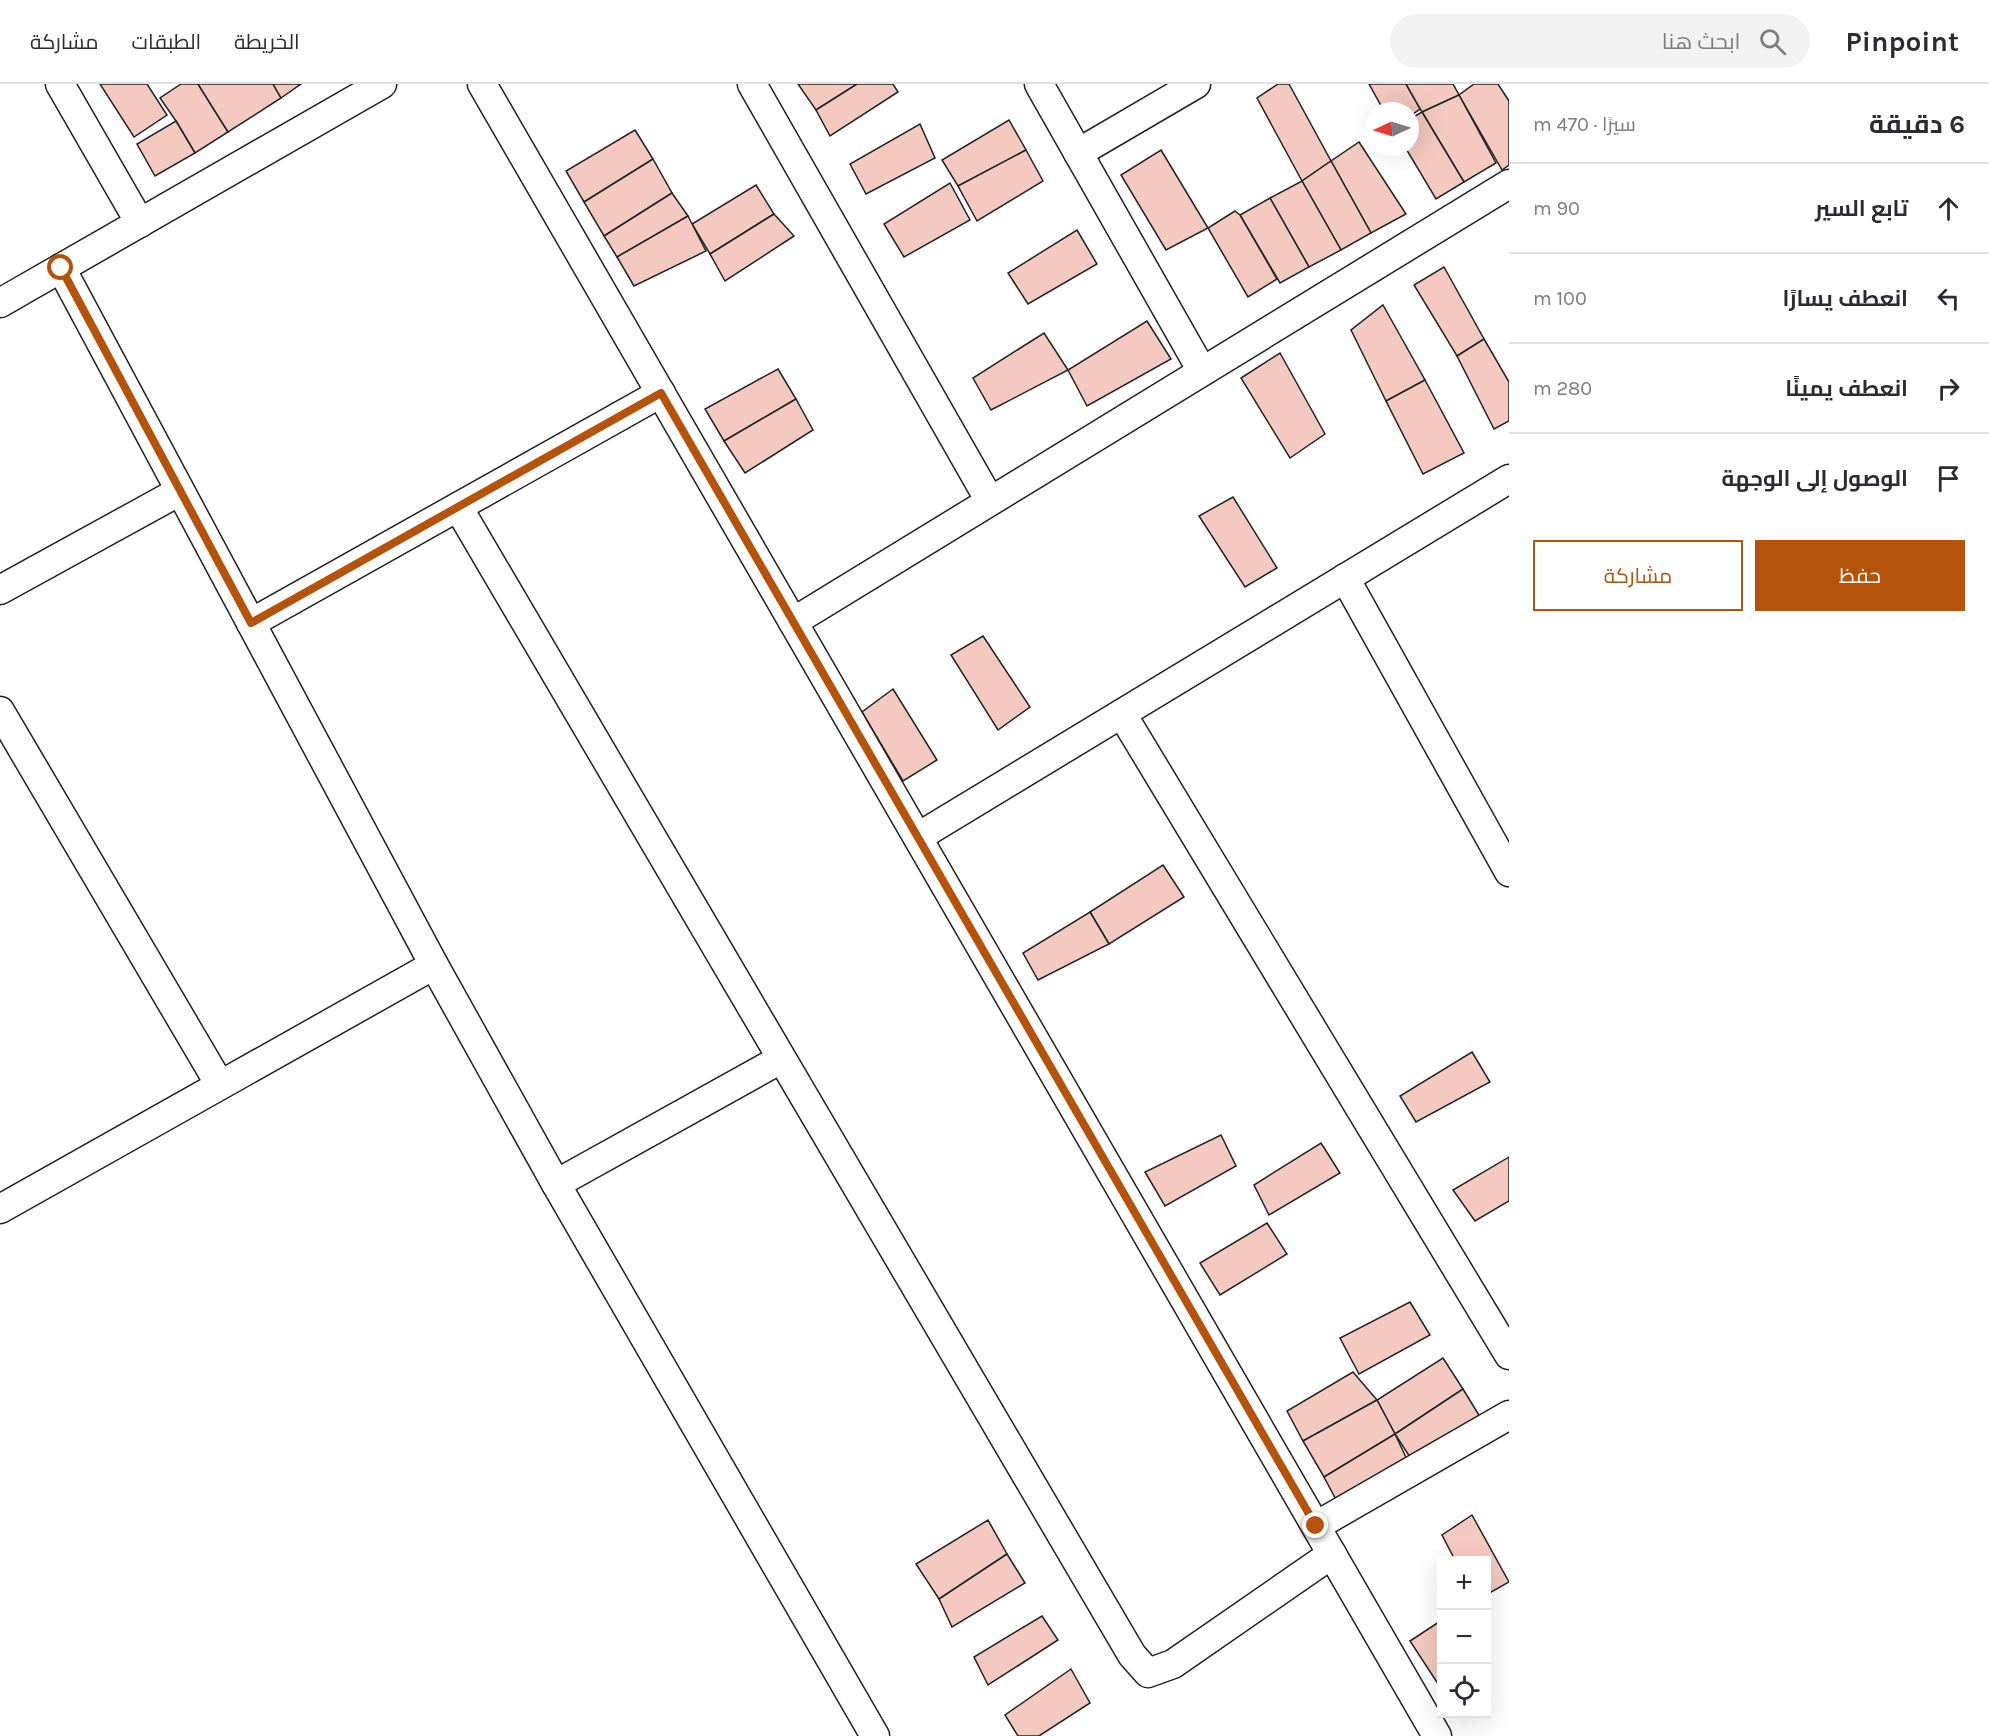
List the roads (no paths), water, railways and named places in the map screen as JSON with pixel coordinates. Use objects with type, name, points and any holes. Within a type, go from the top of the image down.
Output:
[{"type":"street","points":[[60,84],[140,223]]},
{"type":"street","points":[[0,303],[382,84]]},
{"type":"street","points":[[482,84],[1437,1736]]},
{"type":"street","points":[[752,84],[990,501]]},
{"type":"street","points":[[1039,84],[1202,371]]},
{"type":"street","points":[[1078,153],[1196,84]]},
{"type":"street","points":[[793,622],[1509,184]]},
{"type":"street","points":[[61,268],[434,965],[556,1184],[875,1736]]},
{"type":"street","points":[[251,623],[661,393]]},
{"type":"street","points":[[918,837],[1509,479]]},
{"type":"street","points":[[0,590],[180,491]]},
{"type":"street","points":[[458,507],[1132,1655],[1148,1673],[1173,1664],[1332,1554]]},
{"type":"street","points":[[1345,578],[1509,872]]},
{"type":"street","points":[[0,711],[220,1085]]},
{"type":"street","points":[[1122,714],[1509,1355]]},
{"type":"street","points":[[0,1209],[434,965]]},
{"type":"street","points":[[556,1184],[781,1059]]},
{"type":"street","points":[[1316,1526],[1509,1415]]}]
